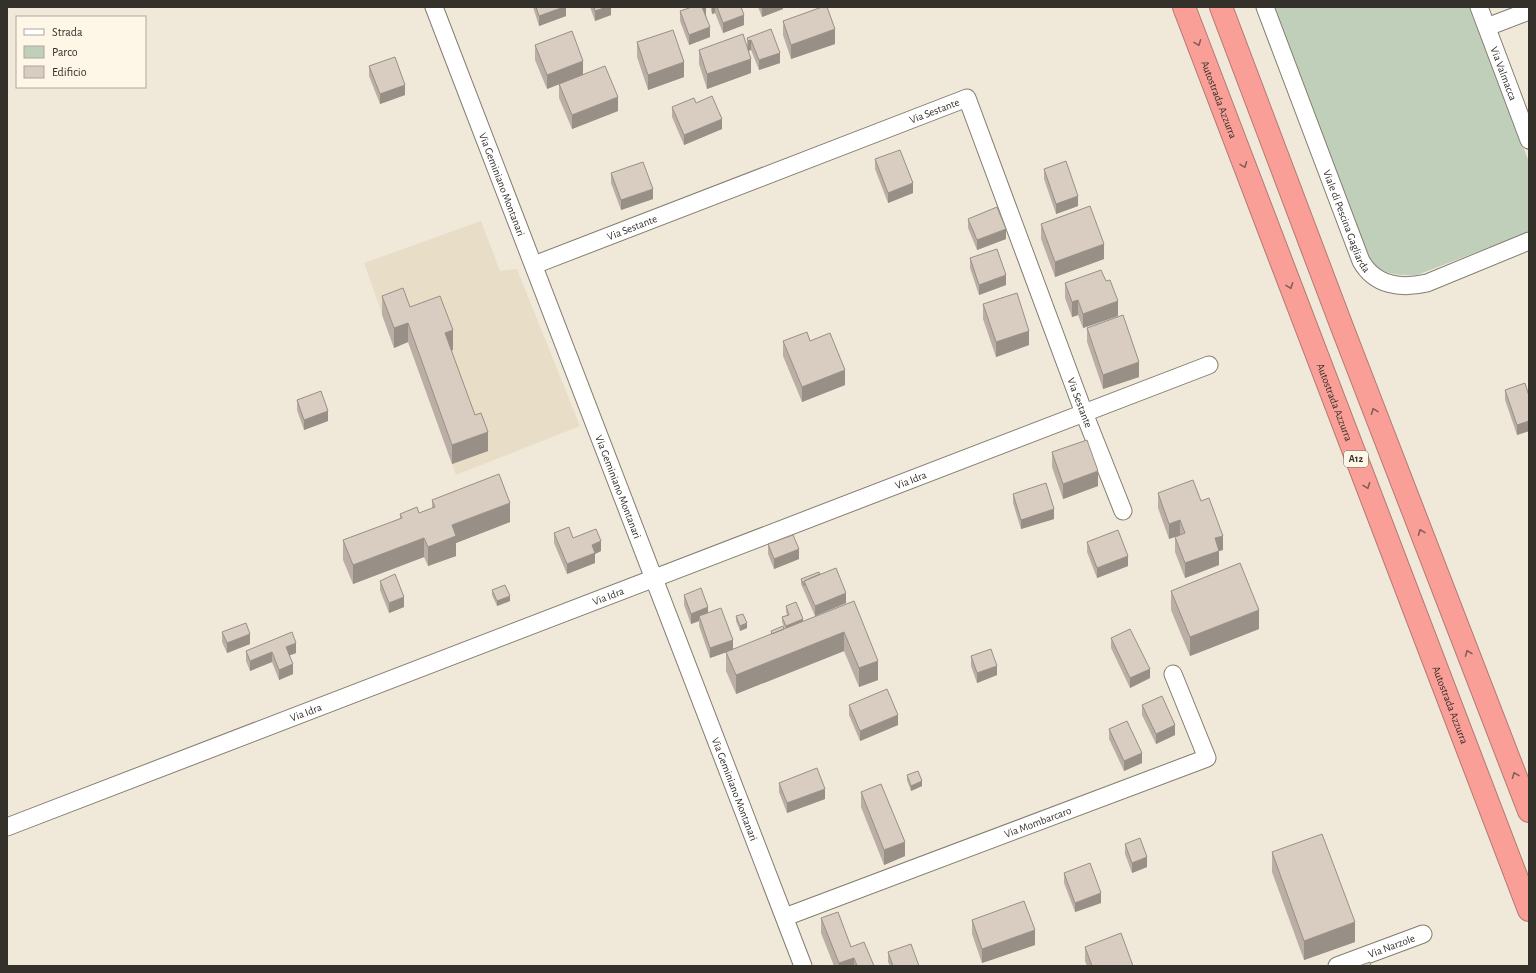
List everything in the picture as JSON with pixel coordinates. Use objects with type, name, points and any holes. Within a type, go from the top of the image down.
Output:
[{"type":"highway","name":"Autostrada Azzurra","points":[[1184,7],[1529,910]]},
{"type":"highway","points":[[1221,7],[1529,811]]},
{"type":"street","name":"Via Geminiano Montanari","points":[[434,7],[803,966]]},
{"type":"street","name":"Viale di Pescina Gagliarda","points":[[1265,7],[1361,261],[1371,274],[1381,281],[1394,285],[1415,286],[1427,283],[1529,241]]},
{"type":"street","name":"Via Valmacca","points":[[1479,7],[1529,140]]},
{"type":"street","points":[[1487,27],[1529,11]]},
{"type":"street","name":"Via Sestante","points":[[534,265],[968,98],[1084,413],[1123,511]]},
{"type":"street","name":"Via Idra","points":[[7,827],[1209,365]]},
{"type":"street","name":"Via Mombarcaro","points":[[785,918],[1207,758],[1173,674]]},
{"type":"street","name":"Via Narzole","points":[[1337,966],[1423,934]]},
{"type":"shaded area","points":[[481,221],[500,271],[517,269],[580,426],[456,475],[408,342],[394,348],[364,263]]},
{"type":"green space","points":[[1273,7],[1469,7],[1529,162],[1529,232],[1417,275],[1389,273],[1372,263],[1367,257]]},
{"type":"building","points":[[536,7],[564,7],[539,16]]},
{"type":"building","points":[[594,7],[607,7],[595,11]]},
{"type":"building","points":[[692,7],[702,7],[710,27],[689,35],[680,11]]},
{"type":"building","points":[[717,7],[741,7],[744,15],[723,23]]},
{"type":"building","points":[[822,7],[827,7],[835,29],[791,45],[783,21]]},
{"type":"building","points":[[771,29],[780,53],[759,60],[751,40],[748,41],[747,38]]},
{"type":"building","points":[[673,30],[684,62],[648,75],[637,42]]},
{"type":"building","points":[[572,31],[583,61],[547,75],[535,45]]},
{"type":"building","points":[[743,34],[751,59],[707,74],[699,50]]},
{"type":"building","points":[[395,57],[405,85],[380,94],[369,66]]},
{"type":"building","points":[[605,66],[618,97],[572,115],[559,84]]},
{"type":"building","points":[[712,96],[722,119],[684,135],[672,107],[694,98],[696,103]]},
{"type":"building","points":[[900,150],[913,183],[888,193],[875,159]]},
{"type":"building","points":[[1066,161],[1078,196],[1056,204],[1044,169]]},
{"type":"building","points":[[643,162],[653,189],[621,200],[611,173]]},
{"type":"building","points":[[1090,206],[1104,244],[1055,262],[1041,224]]},
{"type":"building","points":[[997,207],[1006,229],[977,240],[968,219]]},
{"type":"building","points":[[997,249],[1006,275],[979,285],[970,258]]},
{"type":"building","points":[[1101,270],[1106,281],[1110,280],[1118,301],[1083,314],[1078,300],[1072,302],[1065,283]]},
{"type":"building","points":[[403,288],[410,307],[440,296],[453,330],[445,333],[475,415],[481,413],[488,432],[452,445],[408,323],[394,328],[382,296]]},
{"type":"building","points":[[1017,293],[1029,331],[996,342],[983,304]]},
{"type":"building","points":[[1123,315],[1139,362],[1103,375],[1087,328]]},
{"type":"building","points":[[807,332],[810,341],[830,333],[845,370],[802,387],[783,341]]},
{"type":"building","points":[[1525,383],[1529,396],[1529,421],[1517,425],[1505,390]]},
{"type":"building","points":[[321,391],[328,411],[304,420],[297,400]]},
{"type":"building","points":[[1087,440],[1098,471],[1063,484],[1052,452]]},
{"type":"building","points":[[499,474],[510,503],[452,525],[456,536],[428,547],[424,538],[353,565],[343,540],[402,518],[400,514],[417,507],[419,513],[435,507],[432,500]]},
{"type":"building","points":[[1193,480],[1201,501],[1209,498],[1223,536],[1215,538],[1219,551],[1185,563],[1175,537],[1185,533],[1180,520],[1169,524],[1158,493]]},
{"type":"building","points":[[1046,483],[1054,509],[1021,520],[1013,494]]},
{"type":"building","points":[[569,527],[573,538],[596,529],[601,541],[592,545],[595,553],[567,564],[554,533]]},
{"type":"building","points":[[1118,530],[1128,556],[1097,568],[1087,542]]},
{"type":"building","points":[[793,535],[799,549],[774,559],[768,544]]},
{"type":"building","points":[[1240,563],[1259,610],[1190,637],[1171,591]]},
{"type":"building","points":[[836,568],[846,593],[815,606],[804,581]]},
{"type":"building","points":[[819,572],[820,574],[804,581],[804,586],[801,579]]},
{"type":"building","points":[[395,574],[404,597],[389,603],[380,581]]},
{"type":"building","points":[[505,585],[510,596],[497,601],[492,590]]},
{"type":"building","points":[[701,588],[708,607],[691,614],[684,595]]},
{"type":"building","points":[[854,601],[878,661],[859,668],[844,632],[736,675],[726,652]]},
{"type":"building","points":[[796,602],[803,619],[786,626],[782,617],[789,615],[786,606]]},
{"type":"building","points":[[721,608],[733,640],[710,648],[699,616]]},
{"type":"building","points":[[743,614],[747,623],[740,626],[736,616]]},
{"type":"building","points":[[246,623],[250,634],[227,643],[222,632]]},
{"type":"building","points":[[783,626],[784,629],[772,634],[771,631]]},
{"type":"building","points":[[1130,629],[1150,669],[1130,678],[1111,638]]},
{"type":"building","points":[[292,632],[296,643],[286,647],[293,664],[279,670],[272,652],[250,661],[246,651]]},
{"type":"building","points":[[991,649],[997,666],[977,673],[971,656]]},
{"type":"building","points":[[887,689],[898,715],[860,731],[849,705]]},
{"type":"building","points":[[1162,696],[1175,725],[1156,734],[1142,705]]},
{"type":"building","points":[[1127,721],[1142,753],[1124,761],[1109,729]]},
{"type":"building","points":[[817,768],[825,789],[787,803],[779,783]]},
{"type":"building","points":[[918,771],[922,781],[911,786],[907,775]]},
{"type":"building","points":[[881,784],[905,842],[884,850],[861,792]]},
{"type":"building","points":[[1322,834],[1355,922],[1304,941],[1272,852]]},
{"type":"building","points":[[1140,838],[1147,857],[1132,863],[1125,844]]},
{"type":"building","points":[[1090,863],[1101,893],[1075,903],[1064,873]]},
{"type":"building","points":[[1024,901],[1035,930],[982,949],[972,920]]},
{"type":"building","points":[[838,912],[851,947],[864,942],[874,966],[857,966],[854,958],[839,963],[821,918]]},
{"type":"building","points":[[1121,933],[1133,966],[1092,966],[1085,947]]},
{"type":"building","points":[[911,944],[919,966],[893,966],[888,952]]},
{"type":"building","points":[[1370,962],[1371,966],[1359,966]]}]
